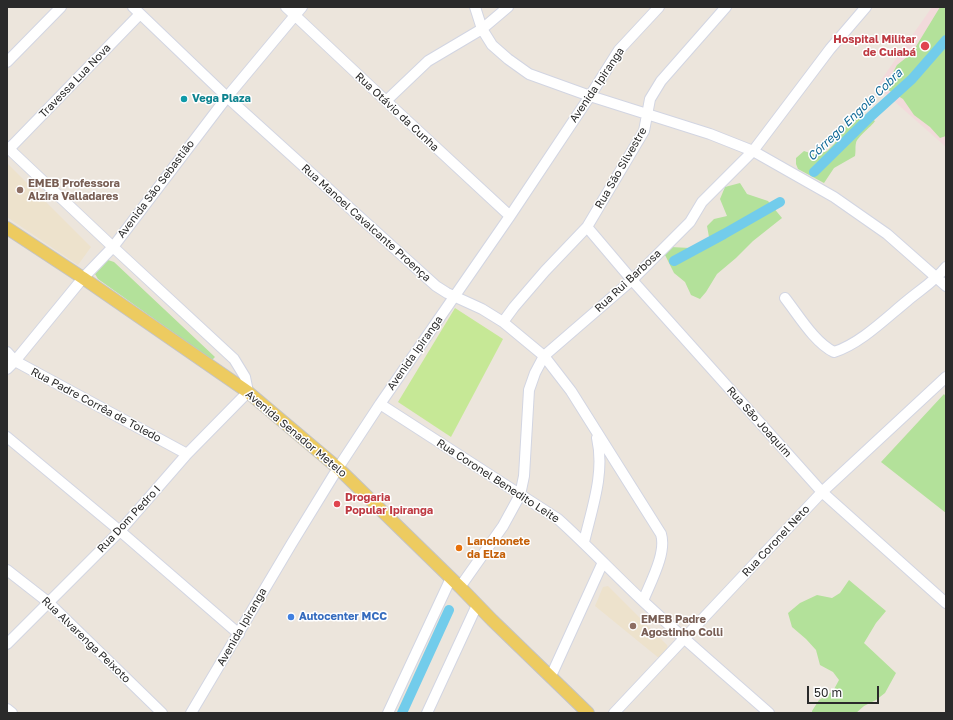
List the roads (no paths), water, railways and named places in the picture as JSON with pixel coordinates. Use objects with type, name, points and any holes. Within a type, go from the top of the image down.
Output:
[{"type":"main road","name":"Avenida Senador Metelo","points":[[7,228],[83,278],[248,392],[338,468],[588,713]]},
{"type":"street","points":[[7,62],[61,7]]},
{"type":"street","name":"Rua Otávio da Cunha","points":[[286,7],[386,102],[510,216]]},
{"type":"street","name":"Avenida São Sebastião","points":[[7,369],[15,362],[83,278],[112,247],[227,97],[302,7]]},
{"type":"street","points":[[475,7],[482,30],[492,44],[508,59],[529,74],[590,96],[710,134],[753,151],[834,197],[887,234],[946,286]]},
{"type":"street","points":[[386,102],[428,61],[482,30],[508,7]]},
{"type":"street","name":"Avenida Ipiranga","points":[[191,713],[292,543],[338,468],[380,404],[510,216],[619,50],[659,7]]},
{"type":"street","name":"Rua São Silvestre","points":[[503,322],[531,287],[587,227],[644,131],[650,99],[661,81],[726,7]]},
{"type":"street","name":"Rua Rui Barbosa","points":[[460,587],[503,526],[520,496],[524,476],[529,390],[535,373],[544,356],[632,280],[690,222],[702,202],[753,151],[830,49],[866,7]]},
{"type":"street","name":"Rua Manoel Cavalcante Proença","points":[[136,10],[227,97],[436,286],[482,309],[503,322],[544,356],[571,391],[663,540],[661,555],[643,601]]},
{"type":"street","name":"Travessa Lua Nova","points":[[8,148],[136,10]]},
{"type":"street","points":[[8,148],[112,247],[234,359],[245,377],[248,392]]},
{"type":"street","name":"Rua São Joaquim","points":[[587,227],[632,280],[822,492],[946,603]]},
{"type":"street","points":[[785,298],[817,339],[827,349],[834,352],[845,349],[889,317],[907,301],[938,278],[946,267]]},
{"type":"street","name":"Rua Padre Corrêa de Toledo","points":[[7,352],[15,362],[187,454]]},
{"type":"street","name":"Rua Coronel Neto","points":[[614,713],[822,492],[946,378]]},
{"type":"street","name":"Rua Dom Pedro I","points":[[7,644],[120,531],[187,454],[248,392]]},
{"type":"street","name":"Rua Coronel Benedito Leite","points":[[380,404],[520,496],[558,519],[584,542],[643,601],[684,639],[769,713]]},
{"type":"street","name":"Rua Manoel Cavalcante Proença","points":[[584,542],[599,476],[600,452],[596,433]]},
{"type":"street","points":[[7,437],[120,531],[239,634]]},
{"type":"street","points":[[551,676],[603,562]]},
{"type":"street","name":"Rua Alvarenga Peixoto","points":[[7,570],[48,602],[162,713]]},
{"type":"street","points":[[388,713],[451,578]]},
{"type":"street","points":[[427,713],[477,605]]},
{"type":"street","points":[[7,709],[12,713]]},
{"type":"waterway","name":"Córrego Engole Cobra","points":[[814,172],[870,117],[912,79],[946,40]]},
{"type":"waterway","name":"Córrego Engole Cobra","points":[[674,261],[780,202]]},
{"type":"waterway","name":"Córrego Engole Cobra","points":[[402,713],[449,610]]},
{"type":"place","name":"Hospital Militar de Cuiabá","points":[[925,46]]},
{"type":"place","name":"Vega Plaza","points":[[184,99]]},
{"type":"place","name":"EMEB Professora Alzira Valladares","points":[[20,190]]},
{"type":"place","name":"Drogaria Popular Ipiranga","points":[[337,504]]},
{"type":"place","name":"Lanchonete da Elza","points":[[459,548]]},
{"type":"place","name":"Autocenter MCC","points":[[291,617]]},
{"type":"place","name":"EMEB Padre Agostinho Colli","points":[[633,626]]}]
